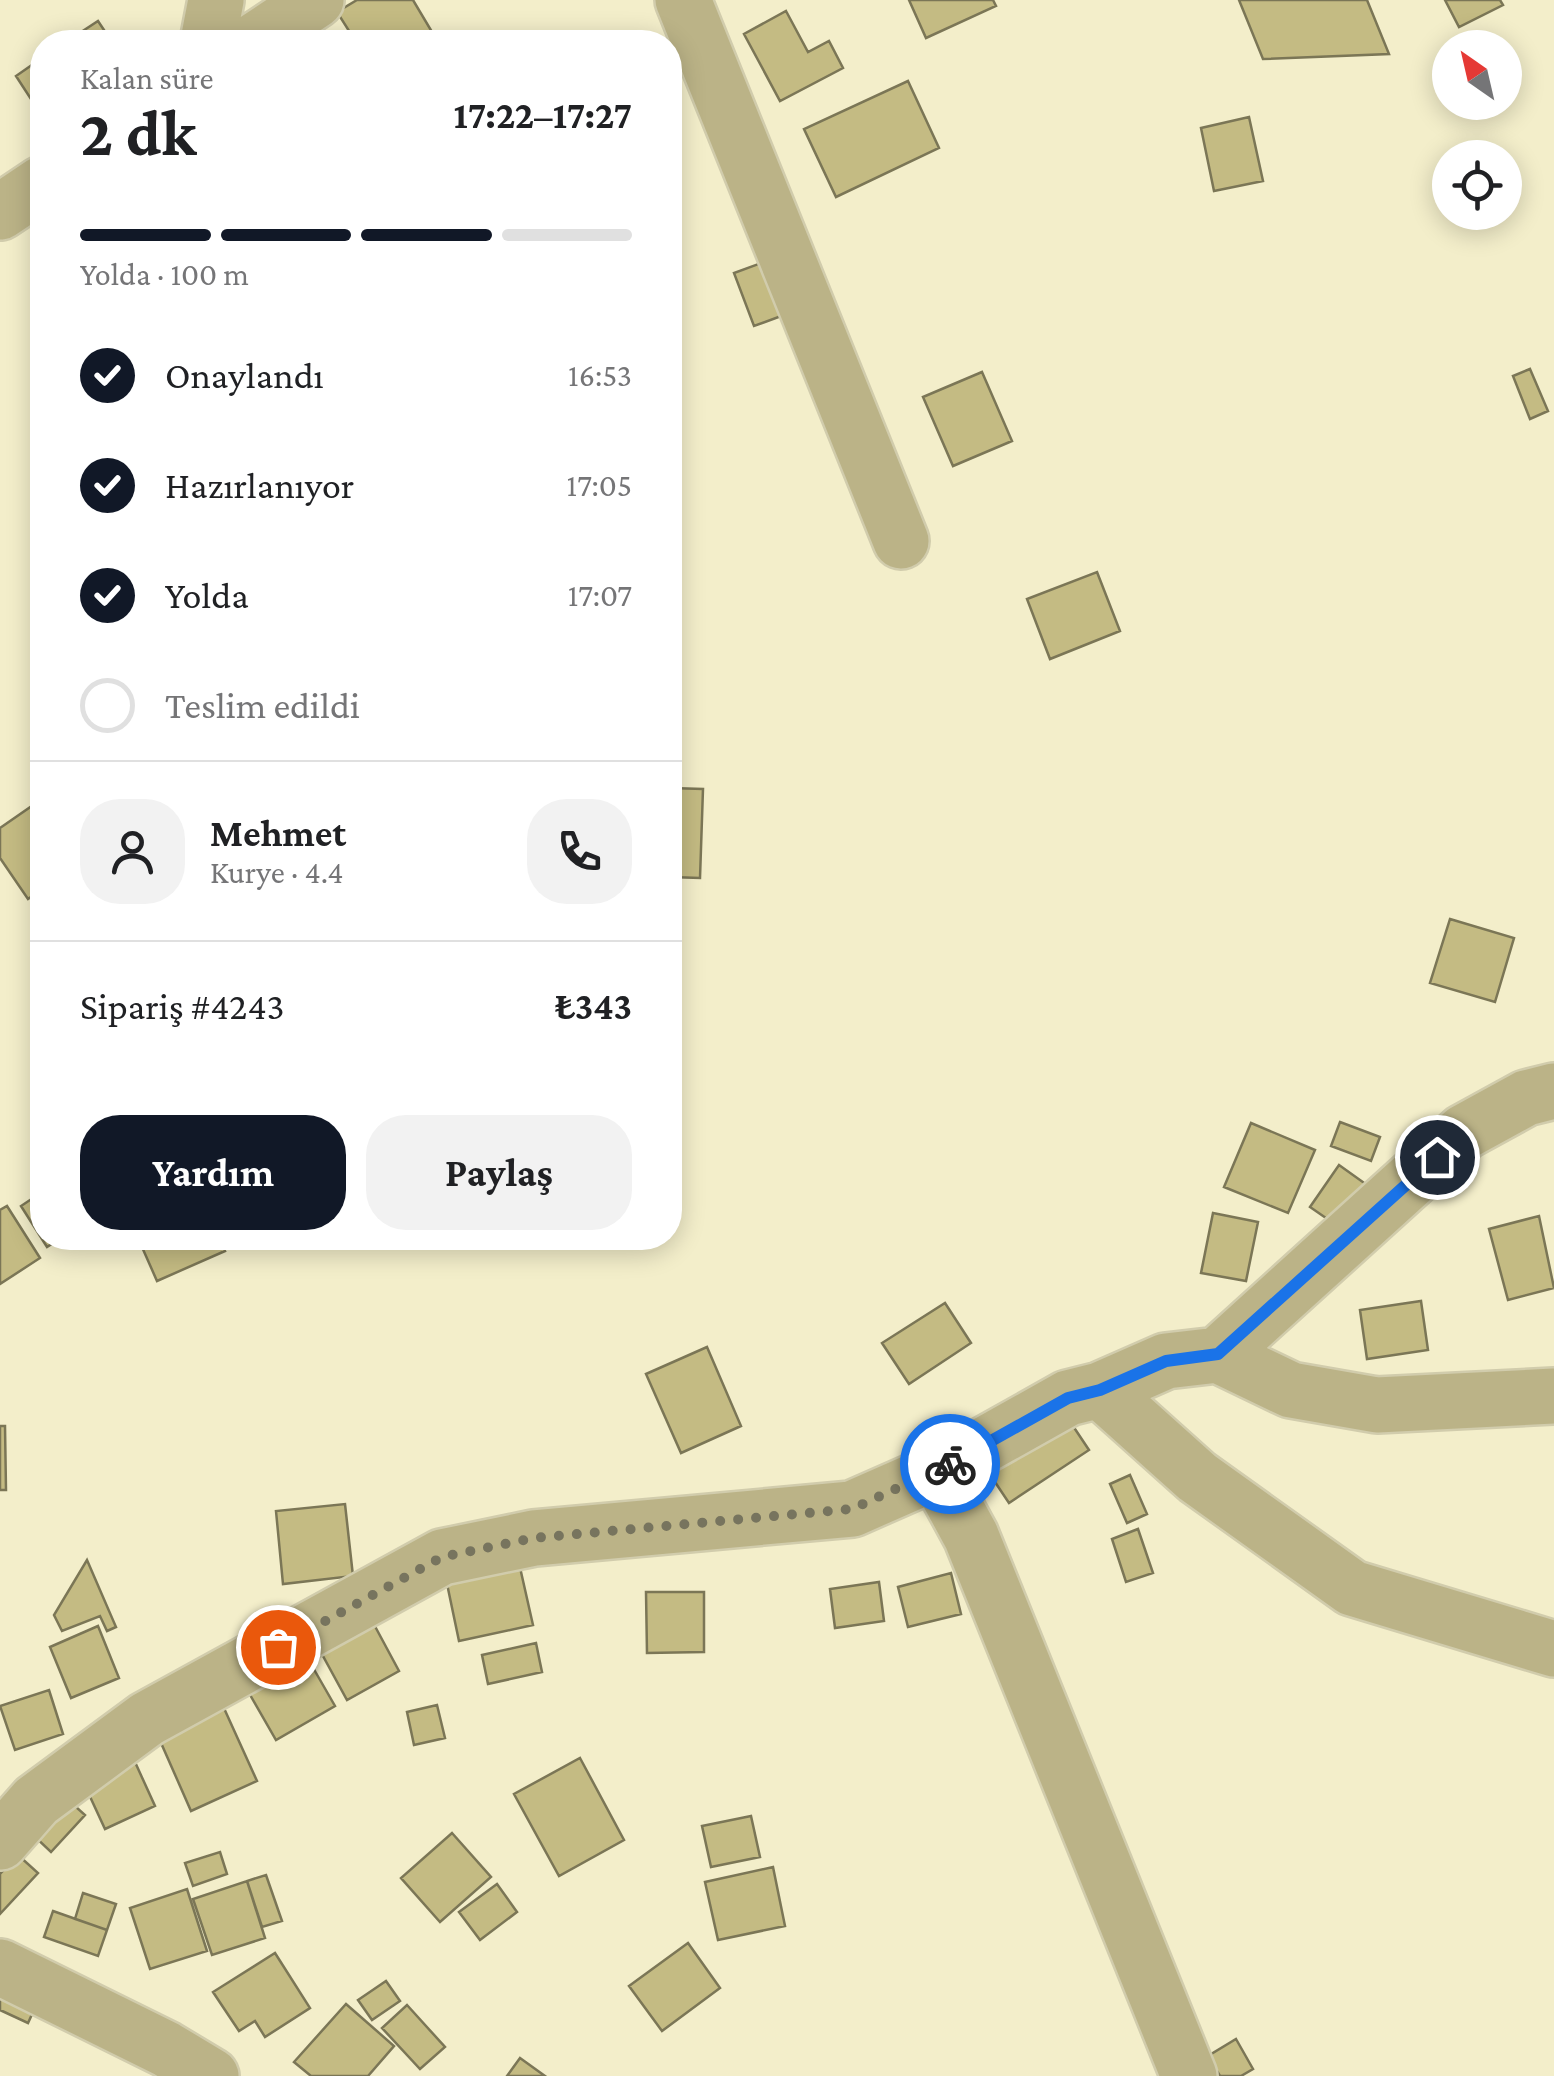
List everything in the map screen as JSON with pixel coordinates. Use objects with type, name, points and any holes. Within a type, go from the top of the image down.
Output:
[{"type":"street","points":[[210,30],[216,0]]},
{"type":"street","points":[[271,30],[316,0]]},
{"type":"street","points":[[684,0],[901,541]]},
{"type":"street","points":[[0,212],[30,192]]},
{"type":"street","points":[[1218,1354],[1464,1132],[1526,1098],[1554,1091]]},
{"type":"street","points":[[0,1842],[36,1801],[147,1718],[442,1557],[534,1538],[852,1509],[936,1472],[1068,1398],[1100,1390],[1166,1361],[1218,1354],[1290,1390],[1377,1405],[1554,1396]]},
{"type":"street","points":[[1100,1390],[1197,1478],[1352,1588],[1554,1649]]},
{"type":"street","points":[[936,1472],[972,1536],[1189,2076]]},
{"type":"street","points":[[0,1967],[166,2049],[211,2076]]},
{"type":"building","points":[[357,0],[413,0],[431,30],[348,30],[337,12]]},
{"type":"building","points":[[909,0],[993,0],[996,6],[926,38]]},
{"type":"building","points":[[1239,0],[1367,0],[1389,54],[1263,59]]},
{"type":"building","points":[[1445,0],[1500,0],[1503,5],[1459,27]]},
{"type":"building","points":[[786,11],[808,52],[829,41],[843,68],[780,101],[744,34]]},
{"type":"building","points":[[98,21],[104,30],[84,30]]},
{"type":"building","points":[[30,66],[30,98],[16,76]]},
{"type":"building","points":[[908,81],[939,148],[836,197],[804,129]]},
{"type":"building","points":[[1249,117],[1263,181],[1214,191],[1201,128]]},
{"type":"building","points":[[783,255],[803,308],[754,326],[734,273]]},
{"type":"building","points":[[1530,369],[1548,411],[1530,419],[1513,376]]},
{"type":"building","points":[[982,372],[1012,441],[953,466],[923,397]]},
{"type":"building","points":[[1097,572],[1120,631],[1050,659],[1027,599]]},
{"type":"building","points":[[682,788],[703,789],[700,878],[682,877]]},
{"type":"building","points":[[30,807],[28,899],[0,858],[0,828]]},
{"type":"building","points":[[1450,919],[1514,938],[1495,1002],[1430,983]]},
{"type":"building","points":[[1340,1122],[1380,1137],[1371,1161],[1331,1146]]},
{"type":"building","points":[[1251,1123],[1315,1150],[1288,1213],[1224,1187]]},
{"type":"building","points":[[1339,1165],[1367,1185],[1339,1227],[1310,1207]]},
{"type":"building","points":[[30,1200],[30,1220],[21,1206]]},
{"type":"building","points":[[7,1206],[30,1242],[30,1250],[35,1250],[40,1258],[0,1284],[0,1210]]},
{"type":"building","points":[[1213,1213],[1258,1222],[1246,1281],[1201,1273]]},
{"type":"building","points":[[1539,1216],[1554,1288],[1508,1300],[1489,1229]]},
{"type":"building","points":[[143,1250],[225,1251],[157,1281]]},
{"type":"building","points":[[1421,1301],[1428,1350],[1367,1359],[1360,1310]]},
{"type":"building","points":[[945,1303],[971,1343],[909,1384],[882,1343]]},
{"type":"building","points":[[707,1347],[741,1426],[681,1453],[646,1374]]},
{"type":"building","points":[[1067,1417],[1089,1450],[1009,1503],[987,1470]]},
{"type":"building","points":[[0,1426],[5,1426],[6,1490],[0,1490]]},
{"type":"building","points":[[1130,1475],[1147,1514],[1127,1523],[1110,1484]]},
{"type":"building","points":[[345,1504],[353,1576],[283,1584],[276,1511]]},
{"type":"building","points":[[1138,1529],[1153,1573],[1126,1582],[1112,1539]]},
{"type":"building","points":[[87,1560],[116,1627],[107,1631],[100,1616],[62,1631],[54,1615]]},
{"type":"building","points":[[519,1563],[533,1625],[459,1641],[446,1579]]},
{"type":"building","points":[[951,1573],[961,1614],[908,1627],[898,1587]]},
{"type":"building","points":[[879,1582],[884,1621],[835,1628],[830,1589]]},
{"type":"building","points":[[646,1592],[704,1592],[704,1652],[647,1653]]},
{"type":"building","points":[[370,1617],[399,1671],[347,1700],[317,1645]]},
{"type":"building","points":[[98,1626],[119,1678],[71,1698],[50,1647]]},
{"type":"building","points":[[536,1643],[542,1672],[488,1684],[482,1655]]},
{"type":"building","points":[[304,1652],[335,1706],[276,1740],[245,1686]]},
{"type":"building","points":[[49,1690],[63,1734],[15,1750],[0,1706]]},
{"type":"building","points":[[437,1705],[445,1738],[414,1745],[407,1712]]},
{"type":"building","points":[[223,1706],[257,1781],[191,1811],[158,1736]]},
{"type":"building","points":[[130,1751],[155,1806],[105,1829],[80,1775]]},
{"type":"building","points":[[580,1758],[624,1840],[559,1876],[514,1794]]},
{"type":"building","points":[[66,1798],[85,1815],[51,1852],[32,1834]]},
{"type":"building","points":[[751,1816],[760,1857],[711,1867],[702,1826]]},
{"type":"building","points":[[452,1833],[491,1877],[440,1922],[401,1878]]},
{"type":"building","points":[[220,1852],[227,1874],[193,1886],[185,1863]]},
{"type":"building","points":[[18,1855],[38,1873],[0,1914],[0,1874]]},
{"type":"building","points":[[773,1867],[785,1926],[718,1940],[705,1882]]},
{"type":"building","points":[[266,1875],[282,1921],[262,1927],[247,1881]]},
{"type":"building","points":[[247,1881],[265,1938],[212,1955],[193,1899]]},
{"type":"building","points":[[497,1884],[517,1912],[480,1940],[459,1912]]},
{"type":"building","points":[[187,1889],[207,1951],[150,1969],[130,1908]]},
{"type":"building","points":[[83,1893],[116,1904],[107,1930],[75,1919]]},
{"type":"building","points":[[53,1911],[107,1930],[98,1956],[44,1937]]},
{"type":"building","points":[[688,1943],[720,1988],[662,2031],[629,1986]]},
{"type":"building","points":[[275,1953],[310,2008],[265,2037],[255,2021],[239,2031],[213,1992]]},
{"type":"building","points":[[0,1981],[39,1999],[28,2023],[0,2010]]},
{"type":"building","points":[[386,1981],[400,2001],[372,2020],[358,2000]]},
{"type":"building","points":[[346,2004],[394,2046],[368,2076],[311,2076],[294,2062]]},
{"type":"building","points":[[407,2005],[445,2047],[420,2069],[382,2028]]},
{"type":"building","points":[[1236,2039],[1253,2069],[1241,2076],[1220,2076],[1208,2056]]},
{"type":"building","points":[[520,2058],[545,2076],[507,2076]]},
{"type":"way so far","points":[[278,1647],[442,1557],[534,1538],[852,1509],[950,1464]]},
{"type":"route","points":[[950,1464],[1068,1398],[1100,1390],[1166,1361],[1218,1354],[1437,1157]]}]
